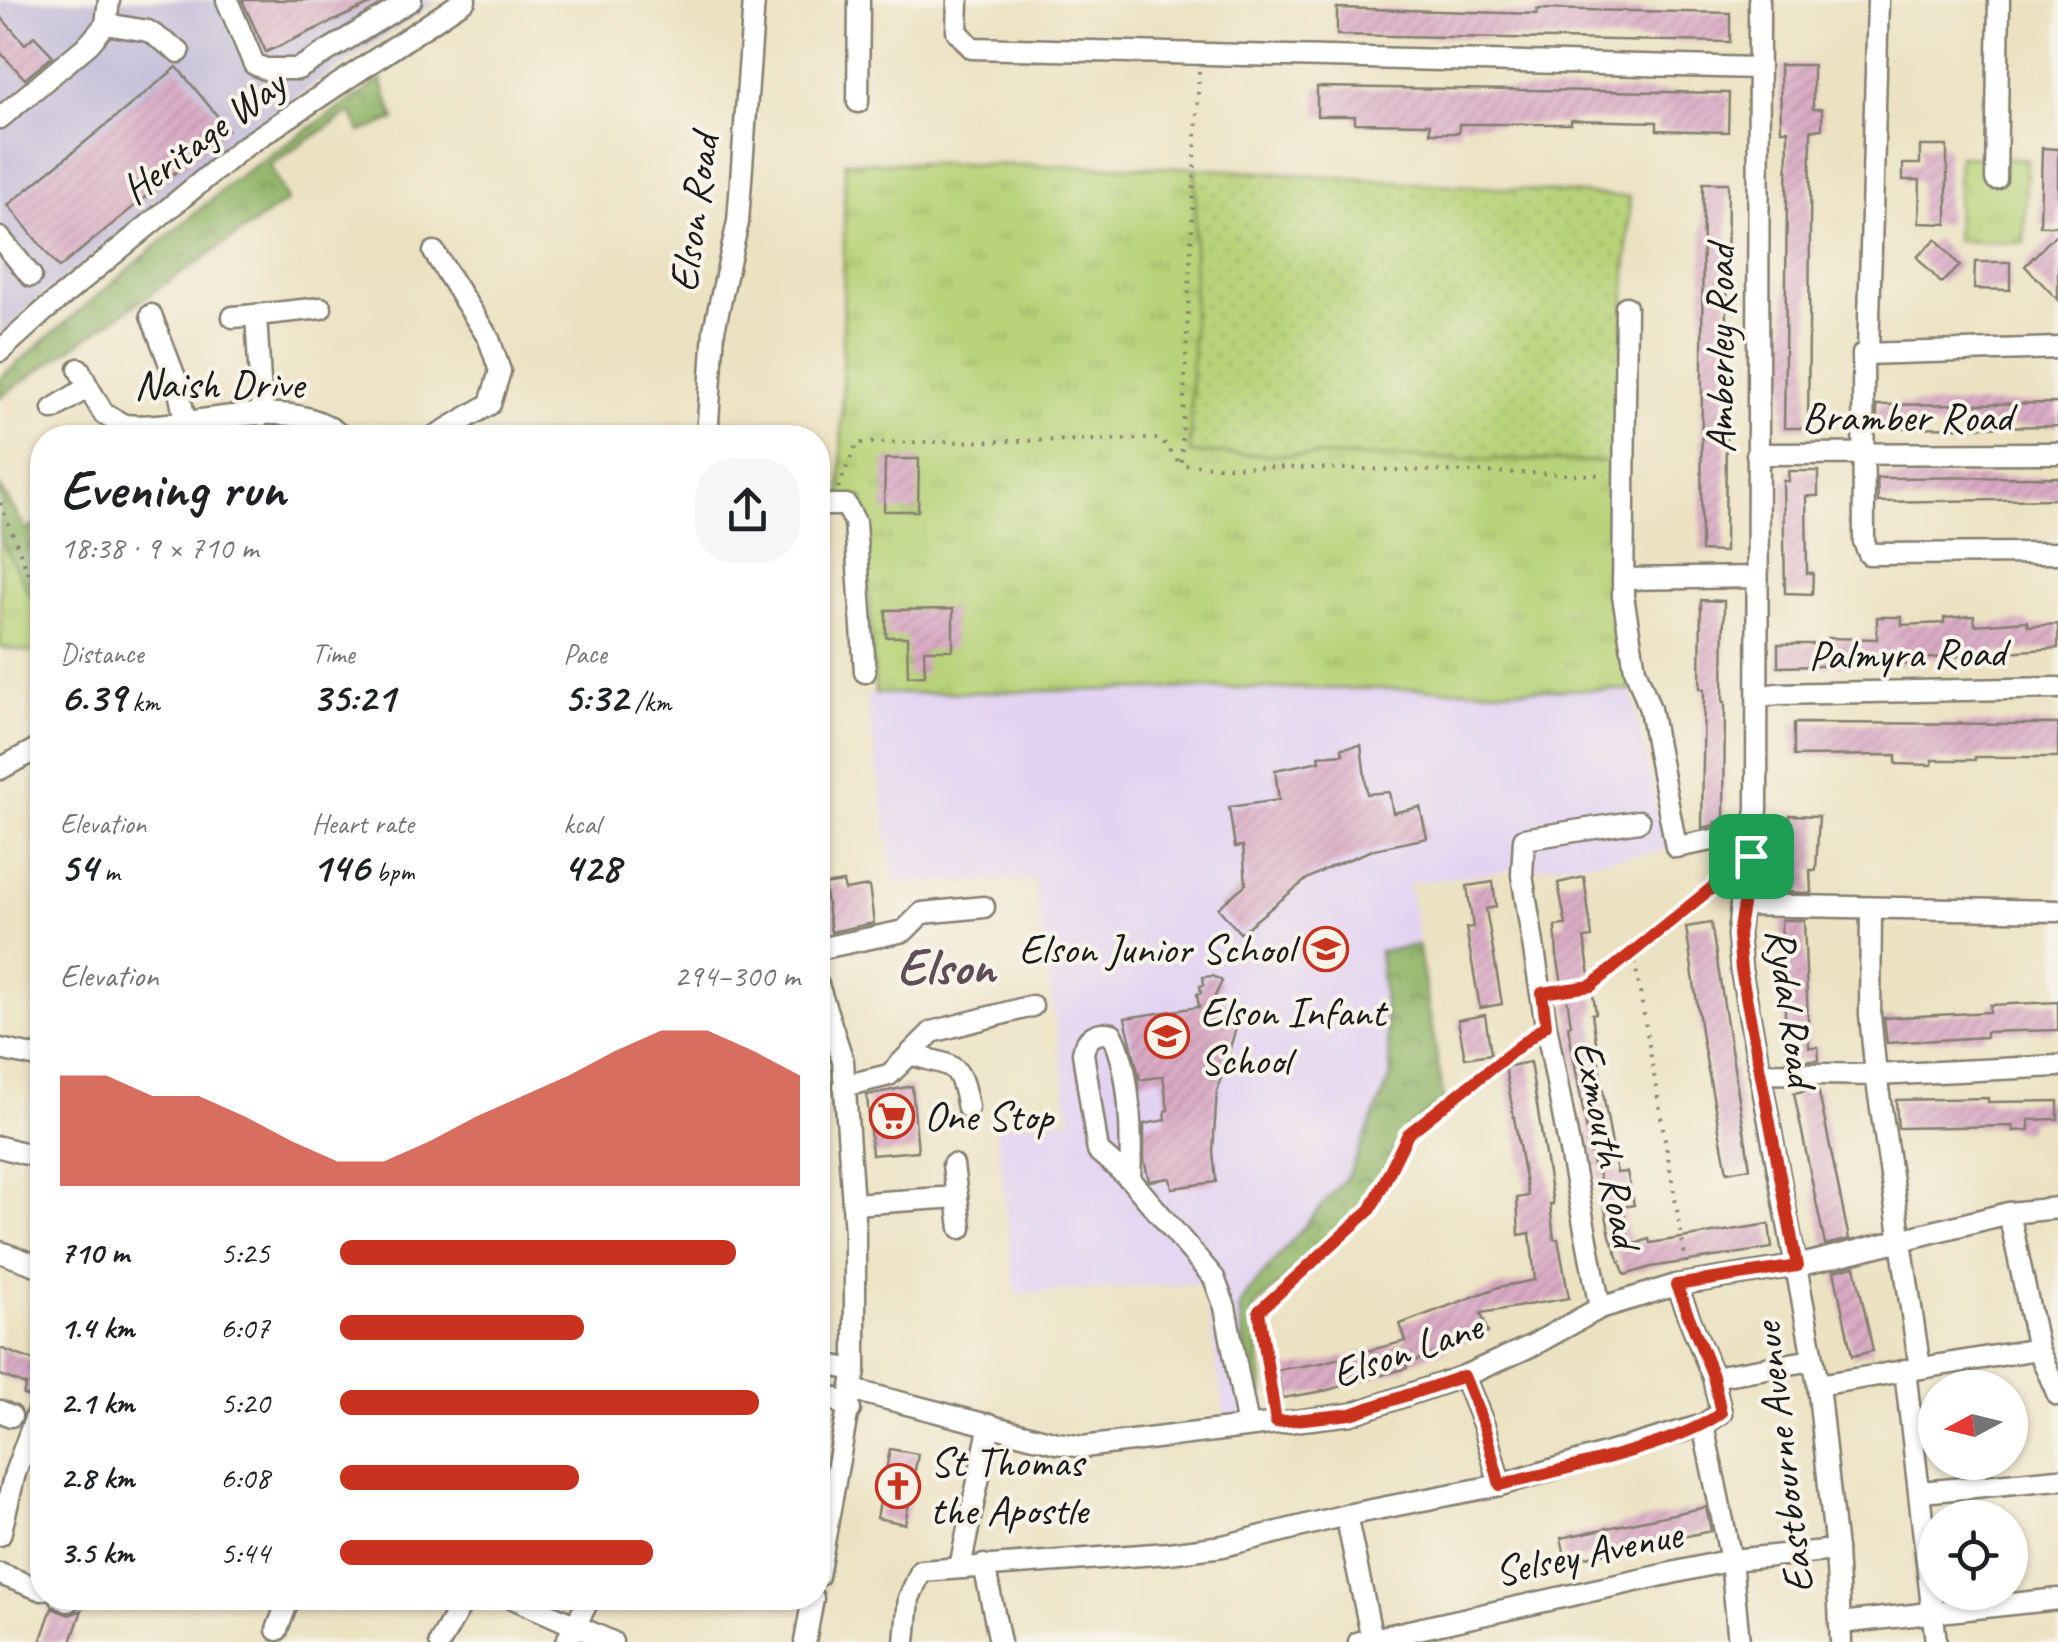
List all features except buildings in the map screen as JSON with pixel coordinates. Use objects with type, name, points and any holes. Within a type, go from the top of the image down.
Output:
[{"type":"street","points":[[0,118],[89,44],[106,24],[109,0]]},
{"type":"street","points":[[228,0],[254,64],[280,70],[298,69],[411,0]]},
{"type":"street","name":"Heritage Way","points":[[0,351],[241,149],[464,0]]},
{"type":"street","name":"Elson Road","points":[[708,425],[714,330],[738,222],[754,0]]},
{"type":"street","points":[[858,0],[858,102]]},
{"type":"street","points":[[958,0],[957,31],[972,48],[1758,68]]},
{"type":"street","name":"Amberley Road","points":[[1758,698],[1760,0]]},
{"type":"street","points":[[1868,354],[1878,0]]},
{"type":"street","points":[[1996,179],[1999,0]]},
{"type":"street","points":[[106,24],[148,32],[179,52]]},
{"type":"street","points":[[0,238],[31,276]]},
{"type":"street","points":[[434,252],[490,339],[500,371],[490,404],[454,425]]},
{"type":"street","points":[[1626,307],[1623,579],[1635,670],[1650,709],[1676,847],[1728,837]]},
{"type":"street","points":[[234,317],[322,308]]},
{"type":"street","points":[[151,314],[178,385],[185,422]]},
{"type":"street","points":[[256,315],[262,415]]},
{"type":"street","points":[[2058,348],[1863,354],[1864,542],[1869,554],[2058,553]]},
{"type":"street","name":"Naish Drive","points":[[53,410],[83,378],[104,414],[115,422],[135,425]]},
{"type":"street","name":"Naish Drive","points":[[153,425],[262,415],[314,418],[324,425]]},
{"type":"street","name":"Bramber Road","points":[[1757,454],[2058,453]]},
{"type":"street","points":[[830,504],[846,505],[855,522],[865,672]]},
{"type":"street","points":[[1623,579],[1757,577]]},
{"type":"street","name":"Palmyra Road","points":[[1758,698],[1777,694],[2058,688]]},
{"type":"street","name":"Rydal Road","points":[[1758,698],[1757,810],[1738,935],[1741,970],[1797,1266]]},
{"type":"street","points":[[0,770],[30,753]]},
{"type":"street","name":"Exmouth Road","points":[[1600,1308],[1546,1025],[1522,875],[1524,839],[1638,821]]},
{"type":"street","points":[[1740,905],[2058,911]]},
{"type":"street","points":[[830,946],[904,932],[922,914],[984,907]]},
{"type":"street","points":[[1870,910],[1870,1015],[1902,1240],[1936,1642]]},
{"type":"street","points":[[844,1086],[889,1076],[932,1032],[1032,1006]]},
{"type":"street","points":[[830,1021],[843,1060],[852,1204],[852,1390],[830,1510]]},
{"type":"street","points":[[1130,1179],[1122,1052],[1112,1034],[1104,1032],[1092,1035],[1083,1053],[1098,1152],[1130,1179],[1214,1278],[1225,1307],[1248,1426]]},
{"type":"street","points":[[0,1048],[30,1055]]},
{"type":"street","points":[[910,1054],[956,1069],[963,1079],[968,1108]]},
{"type":"street","points":[[1761,1073],[1876,1076],[2058,1066]]},
{"type":"street","points":[[0,1147],[30,1155]]},
{"type":"street","points":[[953,1165],[961,1228]]},
{"type":"street","points":[[852,1204],[957,1197]]},
{"type":"street","name":"Elson Lane","points":[[830,1373],[852,1390],[1083,1447],[1351,1414],[1464,1376],[1600,1308],[1682,1284],[1797,1266],[2009,1213],[2058,1208]]},
{"type":"street","points":[[2009,1213],[2038,1349],[2058,1394]]},
{"type":"street","points":[[0,1252],[30,1263]]},
{"type":"street","name":"Eastbourne Avenue","points":[[1797,1266],[1818,1385],[1836,1550],[1840,1633]]},
{"type":"street","points":[[905,1642],[908,1598],[921,1571],[1205,1548],[1500,1485],[1650,1444],[1703,1425],[1721,1413],[1713,1376],[1682,1284]]},
{"type":"street","points":[[1818,1385],[2038,1349]]},
{"type":"street","points":[[1713,1376],[1812,1360]]},
{"type":"street","points":[[1464,1376],[1484,1426],[1500,1485]]},
{"type":"street","points":[[830,1388],[852,1390]]},
{"type":"street","points":[[960,1566],[990,1424]]},
{"type":"street","points":[[1703,1425],[1731,1560],[1739,1642]]},
{"type":"street","points":[[0,1535],[30,1433]]},
{"type":"street","points":[[1922,1492],[2058,1479]]},
{"type":"street","points":[[1346,1516],[1365,1640]]},
{"type":"street","name":"Selsey Avenue","points":[[1365,1640],[1731,1560],[1836,1550]]},
{"type":"street","points":[[984,1564],[1000,1642]]},
{"type":"street","points":[[0,1574],[30,1585]]},
{"type":"street","points":[[1840,1633],[1935,1613],[2058,1600]]},
{"type":"street","points":[[277,1630],[284,1610]]},
{"type":"street","points":[[440,1642],[458,1610]]},
{"type":"street","points":[[533,1610],[571,1633],[612,1642]]},
{"type":"street","points":[[571,1633],[583,1610]]},
{"type":"street","points":[[805,1642],[811,1610]]},
{"type":"path","points":[[1180,465],[1200,56]]},
{"type":"path","points":[[830,493],[857,443],[1161,439],[1180,465]]},
{"type":"path","points":[[1180,465],[1624,475]]},
{"type":"path","points":[[0,503],[30,577]]},
{"type":"path","points":[[1542,993],[1591,986],[1751,856]]},
{"type":"path","points":[[1633,951],[1682,1284]]},
{"type":"path","points":[[1276,1422],[1259,1311],[1371,1209],[1408,1134],[1546,1025]]},
{"type":"shaded area","points":[[0,0],[438,0],[267,117],[48,291],[0,335]]},
{"type":"shaded area","points":[[1203,688],[1631,690],[1666,851],[1409,883],[1444,1100],[1405,1129],[1365,1205],[1254,1308],[1267,1413],[1225,1418],[1203,1283],[1016,1294],[996,1127],[1070,1119],[1034,880],[895,883],[866,695]]},
{"type":"green space","points":[[381,80],[395,120],[360,132],[351,112],[270,165],[287,201],[0,397],[0,378],[238,177]]},
{"type":"green space","points":[[1959,156],[2027,159],[2024,243],[1956,241]]},
{"type":"green space","points":[[845,162],[1196,168],[1191,453],[1617,462],[1615,594],[1631,690],[1203,688],[875,694],[863,498],[841,497]]},
{"type":"green space","points":[[1196,168],[1630,197],[1617,462],[1190,453]]},
{"type":"green space","points":[[0,487],[26,530],[30,528],[30,595],[0,539]]},
{"type":"green space","points":[[0,539],[11,556],[30,545],[30,652],[0,647]]},
{"type":"green space","points":[[1418,945],[1444,1100],[1405,1129],[1365,1205],[1254,1308],[1264,1392],[1250,1396],[1239,1307],[1349,1174],[1391,1077],[1379,952]]},
{"type":"place","name":"Elson Junior School","points":[[1326,949]]},
{"type":"place","name":"Elson Infant School","points":[[1167,1036]]},
{"type":"place","name":"One Stop","points":[[892,1116]]},
{"type":"place","name":"St Thomas the Apostle","points":[[898,1486]]},
{"type":"district","name":"Elson","points":[[946,967]]},
{"type":"route","points":[[1751,856],[1740,905],[1741,970],[1797,1266],[1676,1285],[1713,1376],[1721,1413],[1703,1425],[1650,1444],[1500,1485],[1484,1426],[1464,1376],[1368,1410],[1276,1422],[1259,1311],[1371,1209],[1408,1134],[1546,1025],[1542,993],[1591,986],[1751,856]]}]
